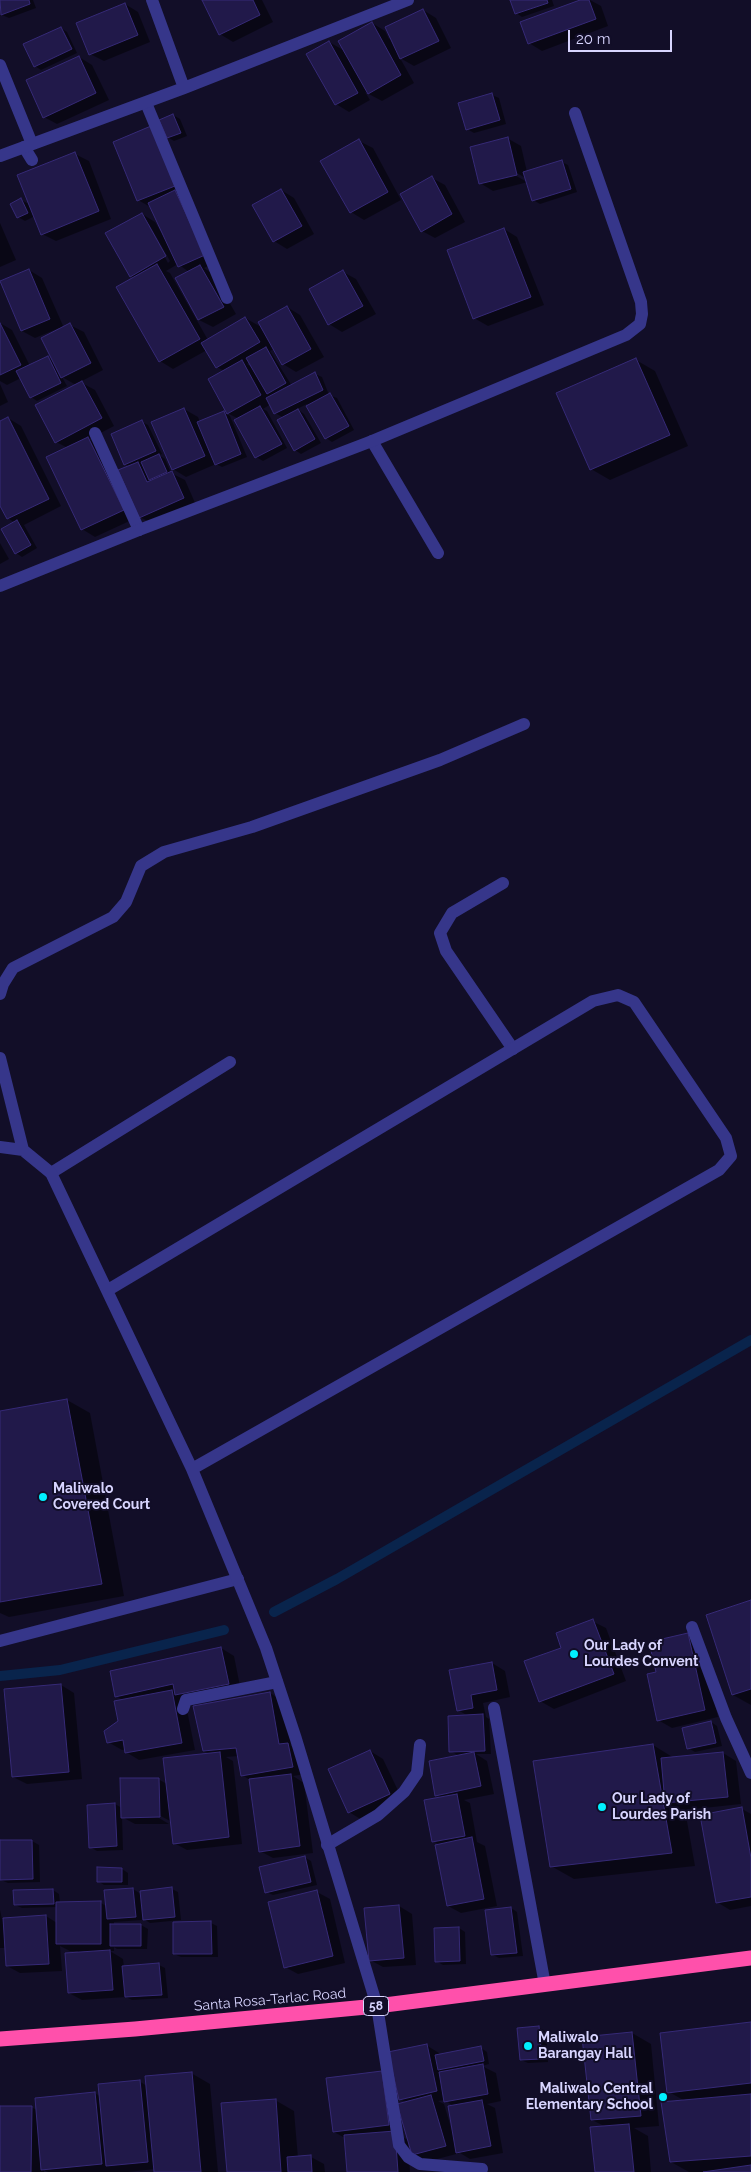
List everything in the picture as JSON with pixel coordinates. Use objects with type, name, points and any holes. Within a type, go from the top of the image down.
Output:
[{"type":"highway","name":"Santa Rosa-Tarlac Road","points":[[0,2039],[135,2029],[377,2006],[751,1958]]},
{"type":"street","points":[[152,0],[184,88]]},
{"type":"street","points":[[0,156],[184,88],[408,0]]},
{"type":"street","points":[[0,65],[32,160]]},
{"type":"street","points":[[146,102],[227,298]]},
{"type":"street","points":[[0,586],[139,530],[372,441],[626,335],[640,324],[642,314],[641,302],[575,113]]},
{"type":"street","points":[[95,434],[139,530]]},
{"type":"street","points":[[372,441],[438,553]]},
{"type":"street","points":[[0,994],[3,984],[13,968],[113,917],[126,902],[141,866],[164,852],[252,827],[440,760],[524,724]]},
{"type":"street","points":[[502,883],[452,913],[440,933],[446,951],[513,1049]]},
{"type":"street","points":[[108,1290],[592,1001],[618,995],[634,1002],[726,1138],[731,1156],[719,1170],[192,1469]]},
{"type":"street","points":[[0,1058],[23,1150]]},
{"type":"street","points":[[51,1172],[230,1062]]},
{"type":"street","points":[[0,1147],[23,1150],[51,1172],[192,1469],[266,1648],[377,2006],[399,2145],[408,2157],[420,2164],[482,2169]]},
{"type":"street","points":[[0,1642],[238,1579]]},
{"type":"street","points":[[692,1627],[726,1718],[751,1773]]},
{"type":"street","points":[[183,1709],[186,1700],[277,1682]]},
{"type":"street","points":[[494,1708],[545,1985]]},
{"type":"street","points":[[327,1845],[378,1815],[404,1792],[417,1773],[420,1745]]},
{"type":"building","points":[[0,0],[29,0],[30,4],[1,15]]},
{"type":"building","points":[[202,0],[253,0],[260,15],[219,35]]},
{"type":"building","points":[[510,0],[547,0],[548,3],[515,14]]},
{"type":"building","points":[[580,0],[589,0],[596,19],[528,44],[520,22]]},
{"type":"building","points":[[125,3],[138,35],[89,55],[76,23]]},
{"type":"building","points":[[423,9],[439,41],[400,59],[385,27]]},
{"type":"building","points":[[372,22],[401,75],[368,94],[338,41]]},
{"type":"building","points":[[61,27],[72,49],[34,67],[23,44]]},
{"type":"building","points":[[329,41],[358,93],[335,105],[306,54]]},
{"type":"building","points":[[79,56],[96,93],[43,118],[26,80]]},
{"type":"building","points":[[492,93],[500,120],[466,130],[458,103]]},
{"type":"building","points":[[173,114],[181,133],[167,138],[159,120]]},
{"type":"building","points":[[151,126],[175,186],[137,201],[113,142]]},
{"type":"building","points":[[508,137],[517,175],[479,184],[470,147]]},
{"type":"building","points":[[359,139],[388,192],[350,213],[320,161]]},
{"type":"building","points":[[75,152],[99,211],[41,235],[17,175]]},
{"type":"building","points":[[562,160],[571,189],[532,201],[523,172]]},
{"type":"building","points":[[432,176],[452,214],[421,232],[400,194]]},
{"type":"building","points":[[281,189],[302,226],[273,242],[252,205]]},
{"type":"building","points":[[175,190],[205,255],[178,267],[148,203]]},
{"type":"building","points":[[21,198],[28,213],[17,218],[10,204]]},
{"type":"building","points":[[142,213],[166,256],[130,277],[105,233]]},
{"type":"building","points":[[504,228],[531,297],[473,319],[447,250]]},
{"type":"building","points":[[157,264],[200,339],[159,362],[116,287]]},
{"type":"building","points":[[200,265],[224,307],[198,320],[175,278]]},
{"type":"building","points":[[29,269],[50,319],[21,331],[0,281]]},
{"type":"building","points":[[343,270],[363,306],[328,325],[309,289]]},
{"type":"building","points":[[287,306],[311,349],[282,365],[258,322]]},
{"type":"building","points":[[245,317],[260,342],[216,368],[201,343]]},
{"type":"building","points":[[0,323],[21,365],[0,375]]},
{"type":"building","points":[[70,323],[91,363],[61,378],[41,338]]},
{"type":"building","points":[[266,347],[286,383],[267,394],[246,358]]},
{"type":"building","points":[[48,356],[61,383],[30,398],[16,371]]},
{"type":"building","points":[[636,358],[670,435],[590,470],[556,393]]},
{"type":"building","points":[[242,360],[261,395],[227,414],[208,379]]},
{"type":"building","points":[[315,372],[323,390],[274,414],[266,398]]},
{"type":"building","points":[[82,381],[102,418],[55,443],[35,405]]},
{"type":"building","points":[[330,393],[349,426],[325,439],[306,406]]},
{"type":"building","points":[[260,406],[282,444],[255,458],[234,420]]},
{"type":"building","points":[[184,408],[205,456],[172,470],[151,422]]},
{"type":"building","points":[[298,409],[315,439],[294,451],[277,420]]},
{"type":"building","points":[[224,411],[241,454],[215,465],[197,422]]},
{"type":"building","points":[[8,417],[49,499],[7,519],[0,506],[0,421]]},
{"type":"building","points":[[142,420],[156,451],[124,465],[111,434]]},
{"type":"building","points":[[88,437],[124,510],[81,530],[46,457]]},
{"type":"building","points":[[159,454],[167,472],[149,480],[141,462]]},
{"type":"building","points":[[138,462],[147,482],[172,471],[184,498],[139,518],[118,470]]},
{"type":"building","points":[[17,520],[31,545],[15,554],[1,529]]},
{"type":"building","name":"Maliwalo Covered Court","points":[[67,1399],[102,1584],[0,1602],[0,1411]]},
{"type":"building","points":[[751,1600],[751,1689],[732,1695],[706,1615]]},
{"type":"building","name":"Our Lady of Lourdes Convent","points":[[593,1619],[614,1674],[539,1702],[524,1661],[561,1648],[556,1633]]},
{"type":"building","points":[[688,1633],[705,1710],[657,1721],[647,1674],[656,1672],[649,1642]]},
{"type":"building","points":[[221,1647],[229,1684],[175,1695],[173,1684],[115,1697],[110,1671]]},
{"type":"building","points":[[492,1662],[497,1690],[471,1695],[473,1708],[457,1711],[449,1670]]},
{"type":"building","points":[[61,1684],[69,1772],[12,1777],[4,1689]]},
{"type":"building","points":[[172,1690],[182,1743],[125,1753],[123,1740],[107,1743],[104,1731],[118,1721],[114,1701]]},
{"type":"building","points":[[270,1692],[279,1744],[288,1743],[293,1767],[241,1776],[236,1748],[203,1751],[193,1706]]},
{"type":"building","points":[[483,1714],[485,1751],[449,1752],[448,1716]]},
{"type":"building","points":[[711,1721],[716,1743],[687,1749],[682,1728]]},
{"type":"building","name":"Our Lady of Lourdes Parish","points":[[653,1744],[672,1853],[550,1867],[533,1761]]},
{"type":"building","points":[[370,1750],[390,1794],[348,1813],[328,1769]]},
{"type":"building","points":[[220,1752],[229,1837],[173,1844],[163,1758]]},
{"type":"building","points":[[474,1752],[481,1786],[435,1796],[429,1761]]},
{"type":"building","points":[[723,1752],[728,1797],[665,1803],[661,1758]]},
{"type":"building","points":[[291,1774],[300,1846],[259,1852],[249,1779]]},
{"type":"building","points":[[120,1778],[159,1778],[160,1817],[121,1818]]},
{"type":"building","points":[[457,1794],[465,1836],[432,1842],[424,1800]]},
{"type":"building","points":[[115,1803],[117,1846],[89,1848],[87,1805]]},
{"type":"building","points":[[742,1807],[751,1858],[751,1897],[716,1903],[700,1815]]},
{"type":"building","points":[[472,1837],[484,1899],[447,1906],[435,1845]]},
{"type":"building","points":[[0,1840],[32,1840],[33,1879],[0,1880]]},
{"type":"building","points":[[305,1856],[311,1882],[265,1893],[259,1867]]},
{"type":"building","points":[[97,1867],[122,1868],[122,1882],[97,1882]]},
{"type":"building","points":[[172,1887],[175,1917],[143,1920],[140,1891]]},
{"type":"building","points":[[133,1888],[136,1917],[107,1919],[104,1890]]},
{"type":"building","points":[[53,1889],[54,1904],[14,1905],[13,1890]]},
{"type":"building","points":[[317,1890],[333,1956],[284,1968],[268,1902]]},
{"type":"building","points":[[101,1901],[101,1944],[56,1944],[56,1902]]},
{"type":"building","points":[[399,1905],[404,1958],[369,1961],[364,1908]]},
{"type":"building","points":[[511,1907],[517,1953],[491,1955],[485,1910]]},
{"type":"building","points":[[46,1915],[49,1964],[6,1966],[3,1918]]},
{"type":"building","points":[[211,1921],[212,1954],[173,1954],[173,1922]]},
{"type":"building","points":[[110,1924],[141,1924],[141,1946],[110,1946]]},
{"type":"building","points":[[459,1927],[460,1961],[435,1962],[434,1928]]},
{"type":"building","points":[[110,1950],[113,1990],[68,1993],[65,1953]]},
{"type":"building","points":[[159,1963],[162,1995],[125,1997],[122,1966]]},
{"type":"building","points":[[751,2022],[751,2083],[667,2093],[660,2033]]},
{"type":"building","points":[[539,2026],[542,2059],[520,2060],[517,2028]]},
{"type":"building","points":[[632,2032],[641,2116],[591,2120],[582,2037]]},
{"type":"building","points":[[427,2044],[437,2091],[399,2100],[388,2052]]},
{"type":"building","points":[[481,2046],[484,2061],[438,2070],[435,2055]]},
{"type":"building","points":[[483,2064],[488,2094],[444,2102],[439,2072]]},
{"type":"building","points":[[382,2071],[389,2125],[333,2132],[326,2078]]},
{"type":"building","points":[[192,2072],[201,2172],[154,2172],[145,2076]]},
{"type":"building","points":[[140,2080],[148,2162],[106,2166],[98,2084]]},
{"type":"building","points":[[95,2092],[102,2164],[41,2170],[35,2098]]},
{"type":"building","points":[[751,2094],[751,2156],[670,2162],[661,2102]]},
{"type":"building","points":[[431,2095],[446,2146],[412,2155],[397,2104]]},
{"type":"building","points":[[276,2099],[281,2172],[227,2172],[221,2103]]},
{"type":"building","points":[[482,2100],[491,2146],[456,2153],[448,2106]]},
{"type":"building","points":[[0,2106],[32,2106],[31,2172],[0,2172]]},
{"type":"building","points":[[629,2124],[634,2172],[595,2172],[590,2127]]},
{"type":"building","points":[[395,2131],[398,2172],[347,2172],[344,2135]]},
{"type":"building","points":[[311,2155],[312,2172],[288,2172],[287,2157]]},
{"type":"building","points":[[751,2165],[751,2172],[703,2172]]},
{"type":"waterway","points":[[274,1612],[337,1579],[751,1340]]},
{"type":"waterway","points":[[0,1676],[60,1670],[224,1630]]},
{"type":"place","name":"Maliwalo Covered Court","points":[[43,1497]]},
{"type":"place","name":"Our Lady of Lourdes Convent","points":[[574,1654]]},
{"type":"place","name":"Our Lady of Lourdes Parish","points":[[602,1807]]},
{"type":"place","name":"Maliwalo Barangay Hall","points":[[528,2046]]},
{"type":"place","name":"Maliwalo Central Elementary School","points":[[663,2097]]}]
